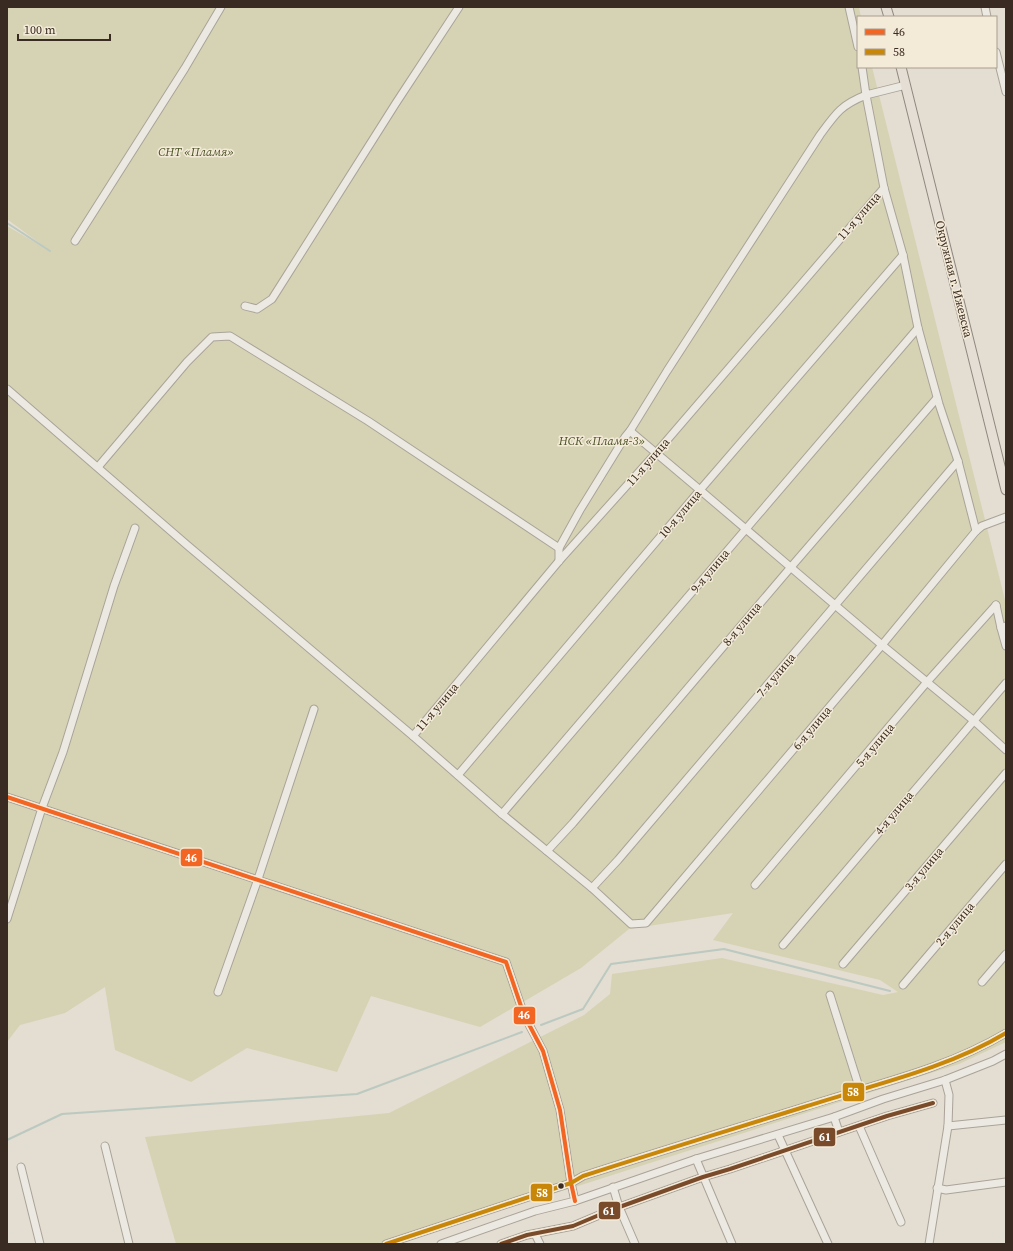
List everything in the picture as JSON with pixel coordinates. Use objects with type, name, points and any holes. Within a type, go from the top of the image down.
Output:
[{"type":"main road","name":"Окружная г. Ижевска","points":[[901,68],[1006,490]]},
{"type":"street","points":[[75,241],[185,68],[221,7]]},
{"type":"street","points":[[245,306],[257,309],[272,299],[458,7]]},
{"type":"street","points":[[849,7],[857,43]]},
{"type":"street","points":[[997,56],[1006,92]]},
{"type":"street","points":[[862,68],[884,188],[903,255],[918,328],[937,398],[958,461],[976,531],[982,526],[1006,517]]},
{"type":"street","points":[[559,561],[559,548],[580,510],[625,437],[836,112],[851,101],[866,94],[906,85]]},
{"type":"street","name":"11-я улица","points":[[413,736],[559,561],[656,453],[884,188]]},
{"type":"street","name":"10-я улица","points":[[458,775],[700,490],[903,255]]},
{"type":"street","name":"9-я улица","points":[[502,814],[918,328]]},
{"type":"street","points":[[98,467],[187,362],[212,337],[230,336],[368,422],[559,548]]},
{"type":"street","points":[[7,388],[187,545],[413,736],[502,814],[592,888]]},
{"type":"street","name":"8-я улица","points":[[547,851],[573,823],[790,567],[937,398]]},
{"type":"street","points":[[630,431],[882,645],[973,720],[1006,750]]},
{"type":"street","name":"7-я улица","points":[[592,888],[618,860],[958,461]]},
{"type":"street","points":[[7,919],[42,808],[63,752],[114,586],[135,528]]},
{"type":"street","name":"6-я улица","points":[[592,888],[631,924],[646,923],[882,645],[976,531]]},
{"type":"street","name":"5-я улица","points":[[755,886],[928,682],[996,605],[1003,627]]},
{"type":"street","points":[[1003,627],[1006,646]]},
{"type":"street","name":"4-я улица","points":[[783,944],[1006,683]]},
{"type":"street","points":[[218,992],[258,880],[314,709]]},
{"type":"street","name":"3-я улица","points":[[843,964],[1006,773]]},
{"type":"street","points":[[7,796],[506,962],[524,1015],[543,1051],[560,1110],[575,1201]]},
{"type":"street","name":"2-я улица","points":[[903,985],[1006,864]]},
{"type":"street","points":[[982,982],[1006,954]]},
{"type":"street","points":[[830,995],[860,1090]]},
{"type":"street","points":[[386,1244],[571,1183],[591,1173],[917,1073],[971,1052],[1006,1034]]},
{"type":"street","points":[[441,1244],[535,1212],[575,1201],[696,1160],[834,1117],[883,1099],[944,1080],[993,1061],[1006,1054]]},
{"type":"street","points":[[929,1244],[948,1126],[949,1095],[944,1080]]},
{"type":"street","points":[[500,1244],[527,1235],[573,1226],[620,1207],[703,1177],[786,1151],[887,1116],[933,1103]]},
{"type":"street","points":[[834,1117],[839,1132]]},
{"type":"street","points":[[948,1126],[1006,1120]]},
{"type":"street","points":[[859,1126],[901,1222]]},
{"type":"street","points":[[778,1135],[828,1244]]},
{"type":"street","points":[[105,1146],[129,1244]]},
{"type":"street","points":[[696,1160],[732,1244]]},
{"type":"street","points":[[21,1167],[40,1244]]},
{"type":"street","points":[[938,1188],[946,1190],[1006,1182]]},
{"type":"street","points":[[613,1187],[636,1244]]},
{"type":"street","points":[[535,1234],[540,1244]]},
{"type":"green space","name":"НСК «Пламя-3»","points":[[7,7],[859,7],[861,16],[857,16],[857,68],[872,68],[1006,604],[1006,1042],[959,1064],[575,1187],[384,1244],[176,1244],[145,1137],[389,1113],[584,1015],[610,994],[612,974],[722,958],[883,995],[898,992],[880,980],[713,940],[733,913],[629,929],[581,968],[480,1027],[371,996],[337,1072],[247,1048],[191,1082],[115,1050],[105,987],[65,1013],[20,1025],[7,1042],[7,226],[50,251],[7,219]]},
{"type":"waterway","points":[[7,223],[50,251]]},
{"type":"waterway","points":[[541,1025],[583,1009],[611,964],[724,949],[890,991]]},
{"type":"waterway","points":[[7,1140],[62,1114],[357,1094],[522,1032]]},
{"type":"transit line","name":"46","points":[[7,797],[506,962],[524,1015],[543,1051],[560,1110],[575,1201]]},
{"type":"transit line","name":"58","points":[[386,1244],[571,1183],[583,1176],[907,1076],[958,1057],[1006,1033]]},
{"type":"transit line","name":"61","points":[[501,1244],[527,1235],[573,1226],[611,1210],[703,1177],[887,1116],[933,1103]]},
{"type":"park label","name":"СНТ «Пламя»","points":[[196,152]]}]
